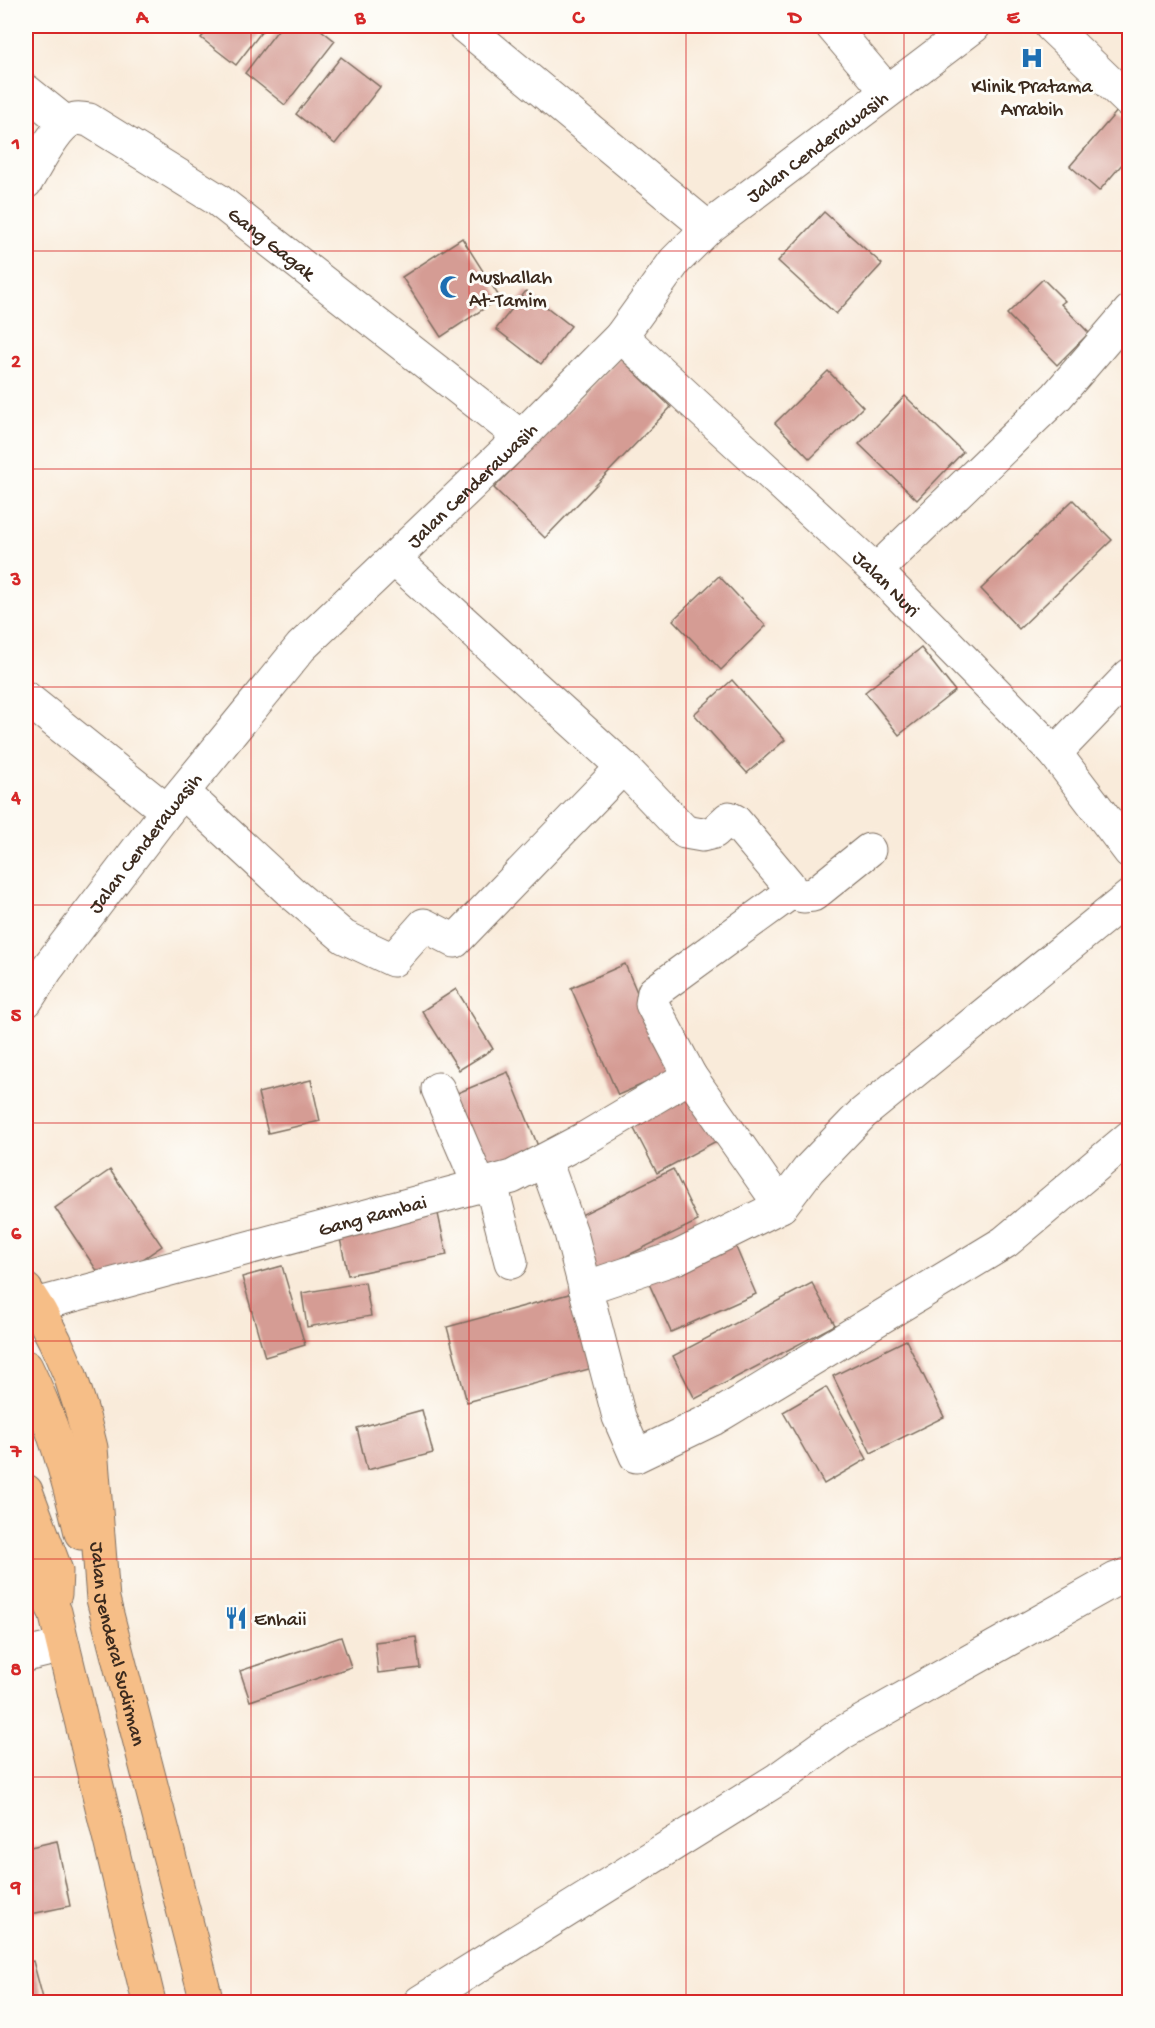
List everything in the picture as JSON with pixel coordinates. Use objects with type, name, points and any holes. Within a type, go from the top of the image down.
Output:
[{"type":"main road","name":"Jalan Jenderal Sudirman","points":[[31,1298],[55,1341],[70,1375],[91,1448],[103,1599],[207,2002]]},
{"type":"main road","points":[[26,1367],[58,1450],[71,1491],[87,1561],[103,1599]]},
{"type":"main road","points":[[26,1491],[56,1571],[55,1612]]},
{"type":"main road","points":[[26,1556],[55,1612],[149,2002]]},
{"type":"street","points":[[464,26],[708,228]]},
{"type":"street","points":[[832,26],[887,91]]},
{"type":"street","name":"Jalan Cenderawasih","points":[[26,1001],[46,970],[175,801],[301,647],[521,437],[621,336],[675,261],[708,228],[974,26]]},
{"type":"street","points":[[1051,26],[1130,102]]},
{"type":"street","points":[[26,91],[66,123],[26,182]]},
{"type":"street","name":"Gang Gagak","points":[[66,123],[77,118],[89,120],[218,200],[521,437]]},
{"type":"street","points":[[876,571],[1057,396],[1130,311]]},
{"type":"street","name":"Jalan Nuri","points":[[621,336],[876,571],[1055,753],[1130,852]]},
{"type":"street","points":[[394,559],[623,767],[685,832],[702,835],[714,832],[729,818],[735,821],[788,884],[790,894]]},
{"type":"street","points":[[1055,753],[1130,675]]},
{"type":"street","points":[[26,698],[175,801],[344,937],[393,960],[424,925],[455,941],[623,767]]},
{"type":"street","points":[[781,1206],[690,1076],[652,1004],[654,992],[790,894],[813,895],[869,850]]},
{"type":"street","points":[[585,1288],[678,1257],[781,1206],[809,1169],[862,1114],[1130,896]]},
{"type":"street","name":"Gang Rambai","points":[[31,1298],[486,1186],[512,1177],[584,1139],[690,1076]]},
{"type":"street","points":[[438,1089],[486,1186],[511,1262]]},
{"type":"street","points":[[545,1160],[571,1233],[619,1417],[636,1456],[713,1419],[1005,1242],[1130,1137]]},
{"type":"street","points":[[420,2002],[778,1779],[842,1733],[1106,1584],[1130,1574]]},
{"type":"street","points":[[26,1655],[63,1646]]},
{"type":"building","points":[[211,26],[266,26],[236,65],[201,38]]},
{"type":"building","points":[[281,26],[316,26],[335,41],[285,105],[245,73]]},
{"type":"building","points":[[341,57],[380,87],[335,144],[296,114]]},
{"type":"building","points":[[1118,110],[1130,121],[1130,155],[1099,191],[1070,166]]},
{"type":"building","points":[[824,212],[882,264],[836,314],[778,261]]},
{"type":"building","name":"Mushallah At-Tamim","points":[[462,238],[500,298],[441,337],[402,277]]},
{"type":"building","points":[[1043,279],[1065,301],[1061,304],[1089,333],[1057,365],[1007,314]]},
{"type":"building","points":[[526,291],[571,326],[541,364],[496,329]]},
{"type":"building","points":[[620,358],[671,407],[545,538],[494,488]]},
{"type":"building","points":[[828,371],[863,407],[810,459],[775,423]]},
{"type":"building","points":[[905,396],[963,452],[917,500],[859,444]]},
{"type":"building","points":[[1073,500],[1112,540],[1019,629],[981,589]]},
{"type":"building","points":[[719,576],[766,626],[721,670],[673,620]]},
{"type":"building","points":[[921,648],[955,691],[899,735],[865,692]]},
{"type":"building","points":[[732,680],[785,740],[747,773],[694,714]]},
{"type":"building","points":[[625,964],[671,1072],[618,1095],[571,988]]},
{"type":"building","points":[[456,989],[493,1049],[459,1070],[422,1011]]},
{"type":"building","points":[[508,1072],[540,1151],[481,1175],[448,1097]]},
{"type":"building","points":[[311,1080],[320,1121],[268,1133],[258,1093]]},
{"type":"building","points":[[695,1086],[722,1138],[657,1173],[630,1121]]},
{"type":"building","points":[[673,1169],[698,1221],[594,1272],[569,1221]]},
{"type":"building","points":[[110,1170],[162,1246],[106,1284],[55,1208]]},
{"type":"building","points":[[438,1214],[447,1255],[348,1275],[339,1234]]},
{"type":"building","points":[[732,1238],[756,1294],[671,1332],[646,1277]]},
{"type":"building","points":[[282,1266],[305,1345],[265,1357],[242,1277]]},
{"type":"building","points":[[365,1282],[371,1316],[307,1327],[302,1293]]},
{"type":"building","points":[[812,1283],[835,1325],[695,1399],[673,1356]]},
{"type":"building","points":[[580,1291],[600,1366],[467,1402],[447,1327]]},
{"type":"building","points":[[906,1340],[944,1417],[871,1453],[833,1376]]},
{"type":"building","points":[[826,1387],[867,1459],[824,1484],[783,1412]]},
{"type":"building","points":[[422,1410],[433,1453],[367,1470],[357,1428]]},
{"type":"building","points":[[341,1637],[351,1667],[250,1701],[240,1671]]},
{"type":"building","points":[[416,1637],[420,1668],[378,1673],[375,1642]]},
{"type":"building","points":[[57,1841],[70,1906],[26,1915],[26,1848]]},
{"type":"building","points":[[33,1961],[44,2002],[26,2002],[26,1962]]},
{"type":"place","name":"Klinik Pratama Arrabih","points":[[1032,58]]},
{"type":"place","name":"Mushallah At-Tamim","points":[[451,287]]},
{"type":"place","name":"Enhaii","points":[[236,1618]]}]
